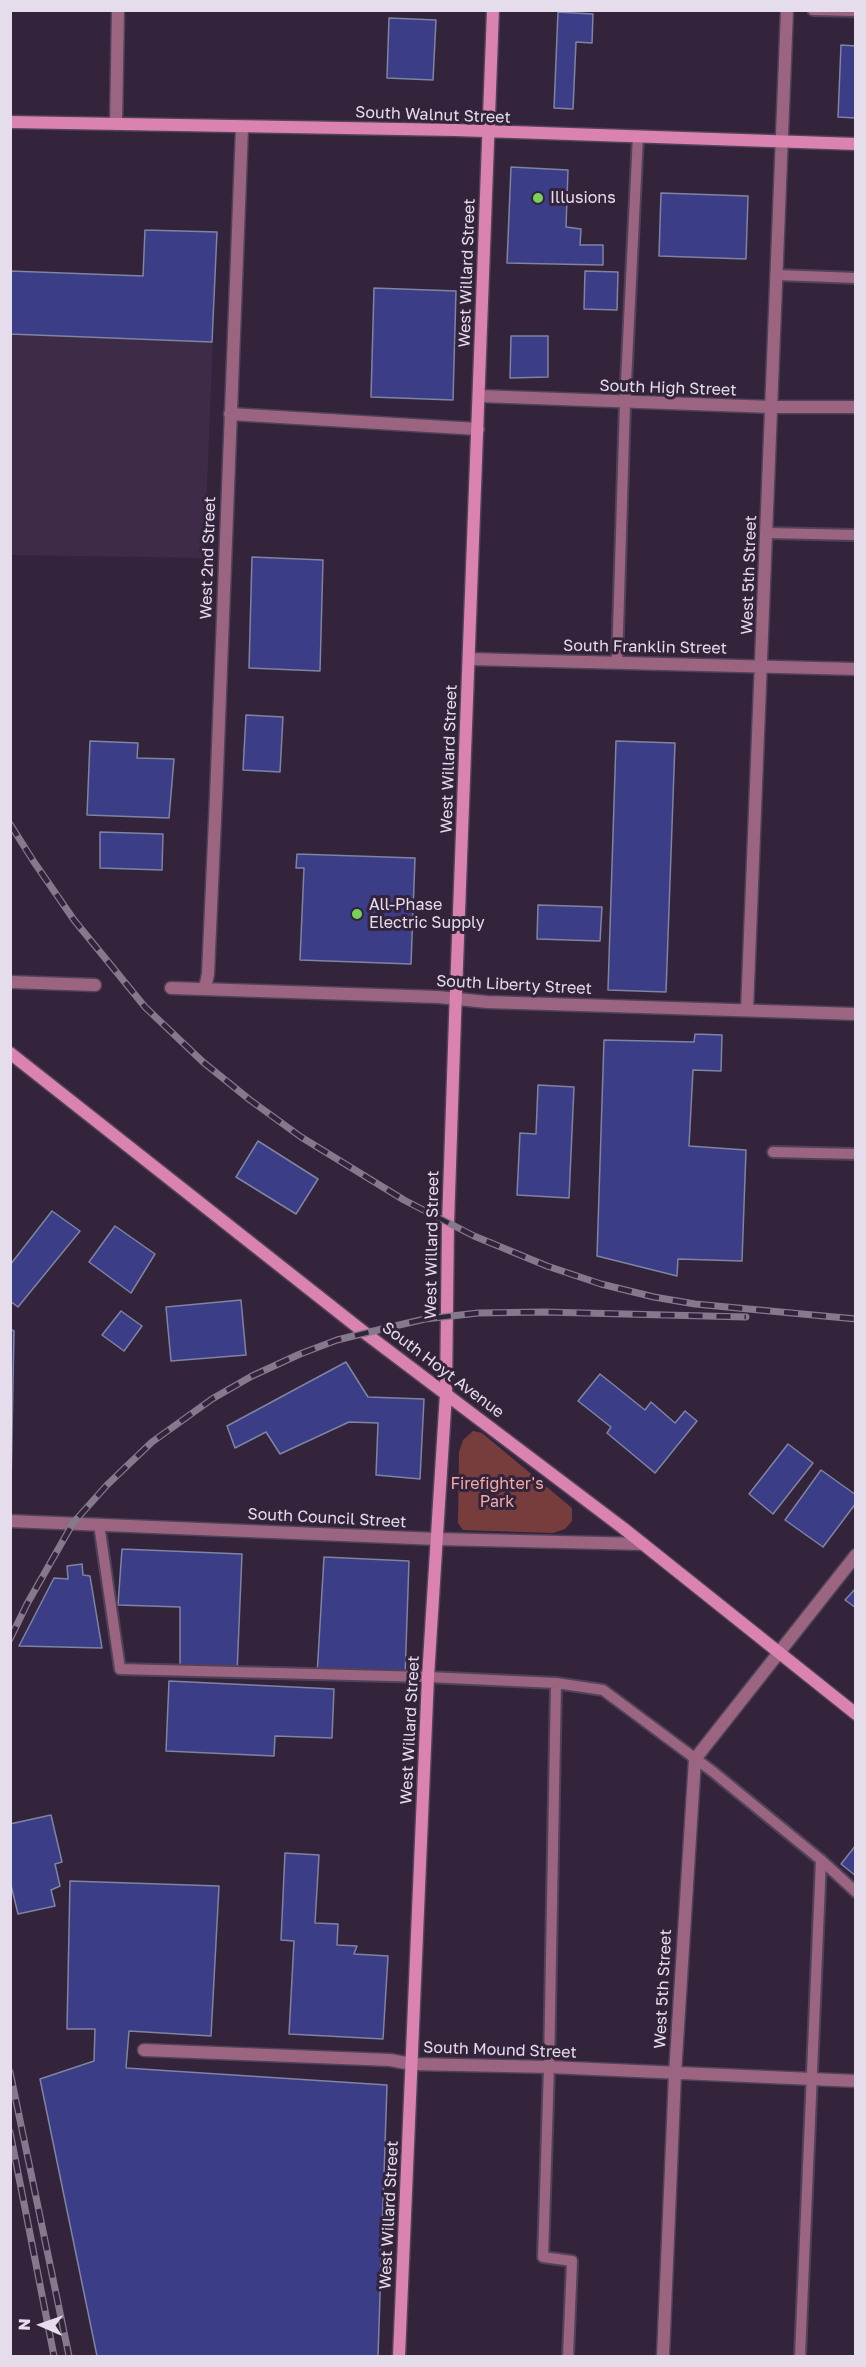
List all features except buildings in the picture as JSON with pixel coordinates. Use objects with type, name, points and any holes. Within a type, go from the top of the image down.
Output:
[{"type":"street","points":[[116,124],[118,10]]},
{"type":"street","name":"West Willard Street","points":[[399,2356],[428,1677],[446,1393],[448,1217],[493,10]]},
{"type":"street","name":"West 5th Street","points":[[747,1010],[768,532],[787,10]]},
{"type":"street","name":"South Walnut Street","points":[[10,122],[242,128],[455,130],[489,133],[855,144]]},
{"type":"street","name":"West 2nd Street","points":[[205,988],[208,974],[216,808],[242,128]]},
{"type":"street","name":"South High Street","points":[[480,396],[625,403],[855,407]]},
{"type":"street","points":[[230,414],[478,429]]},
{"type":"street","name":"South Franklin Street","points":[[470,659],[855,669]]},
{"type":"street","points":[[10,982],[95,985]]},
{"type":"street","name":"South Liberty Street","points":[[171,988],[855,1014]]},
{"type":"street","name":"South Hoyt Avenue","points":[[10,1053],[365,1333],[643,1544],[855,1714]]},
{"type":"street","name":"South Council Street","points":[[10,1521],[437,1539],[643,1544]]},
{"type":"street","points":[[695,1759],[855,1555]]},
{"type":"street","name":"West 5th Street","points":[[663,2356],[675,2074],[695,1759]]},
{"type":"street","name":"South Mound Street","points":[[144,2050],[390,2060],[412,2064],[549,2067],[855,2081]]},
{"type":"lane","points":[[813,10],[855,11]]},
{"type":"lane","points":[[617,663],[625,403],[638,136]]},
{"type":"lane","points":[[778,276],[855,278]]},
{"type":"lane","points":[[768,532],[855,535]]},
{"type":"lane","points":[[773,1152],[855,1154]]},
{"type":"lane","points":[[99,1524],[120,1669],[428,1677],[556,1683],[603,1690],[695,1759],[821,1860],[855,1892]]},
{"type":"lane","points":[[556,1683],[543,2257],[572,2261],[568,2356]]},
{"type":"lane","points":[[801,2356],[821,1860]]},
{"type":"shaded area","points":[[11,334],[213,340],[204,558],[11,555]]},
{"type":"green space","name":"Firefighter's Park","points":[[473,1431],[482,1433],[572,1508],[572,1521],[565,1529],[553,1533],[463,1530],[458,1523],[459,1452],[463,1440]]},
{"type":"railway","points":[[10,824],[74,920],[145,1007],[203,1062],[250,1100],[301,1137],[404,1200],[474,1236],[547,1266],[601,1284],[695,1304],[856,1319]]},
{"type":"railway","points":[[10,1639],[73,1523],[107,1485],[152,1442],[212,1399],[252,1376],[300,1354],[337,1340],[425,1319],[478,1313],[544,1312],[746,1317]]},
{"type":"railway","points":[[10,2072],[69,2356]]},
{"type":"railway","points":[[10,2132],[54,2356]]},
{"type":"place","name":"Illusions","points":[[538,198]]},
{"type":"place","name":"All-Phase Electric Supply","points":[[357,914]]}]
